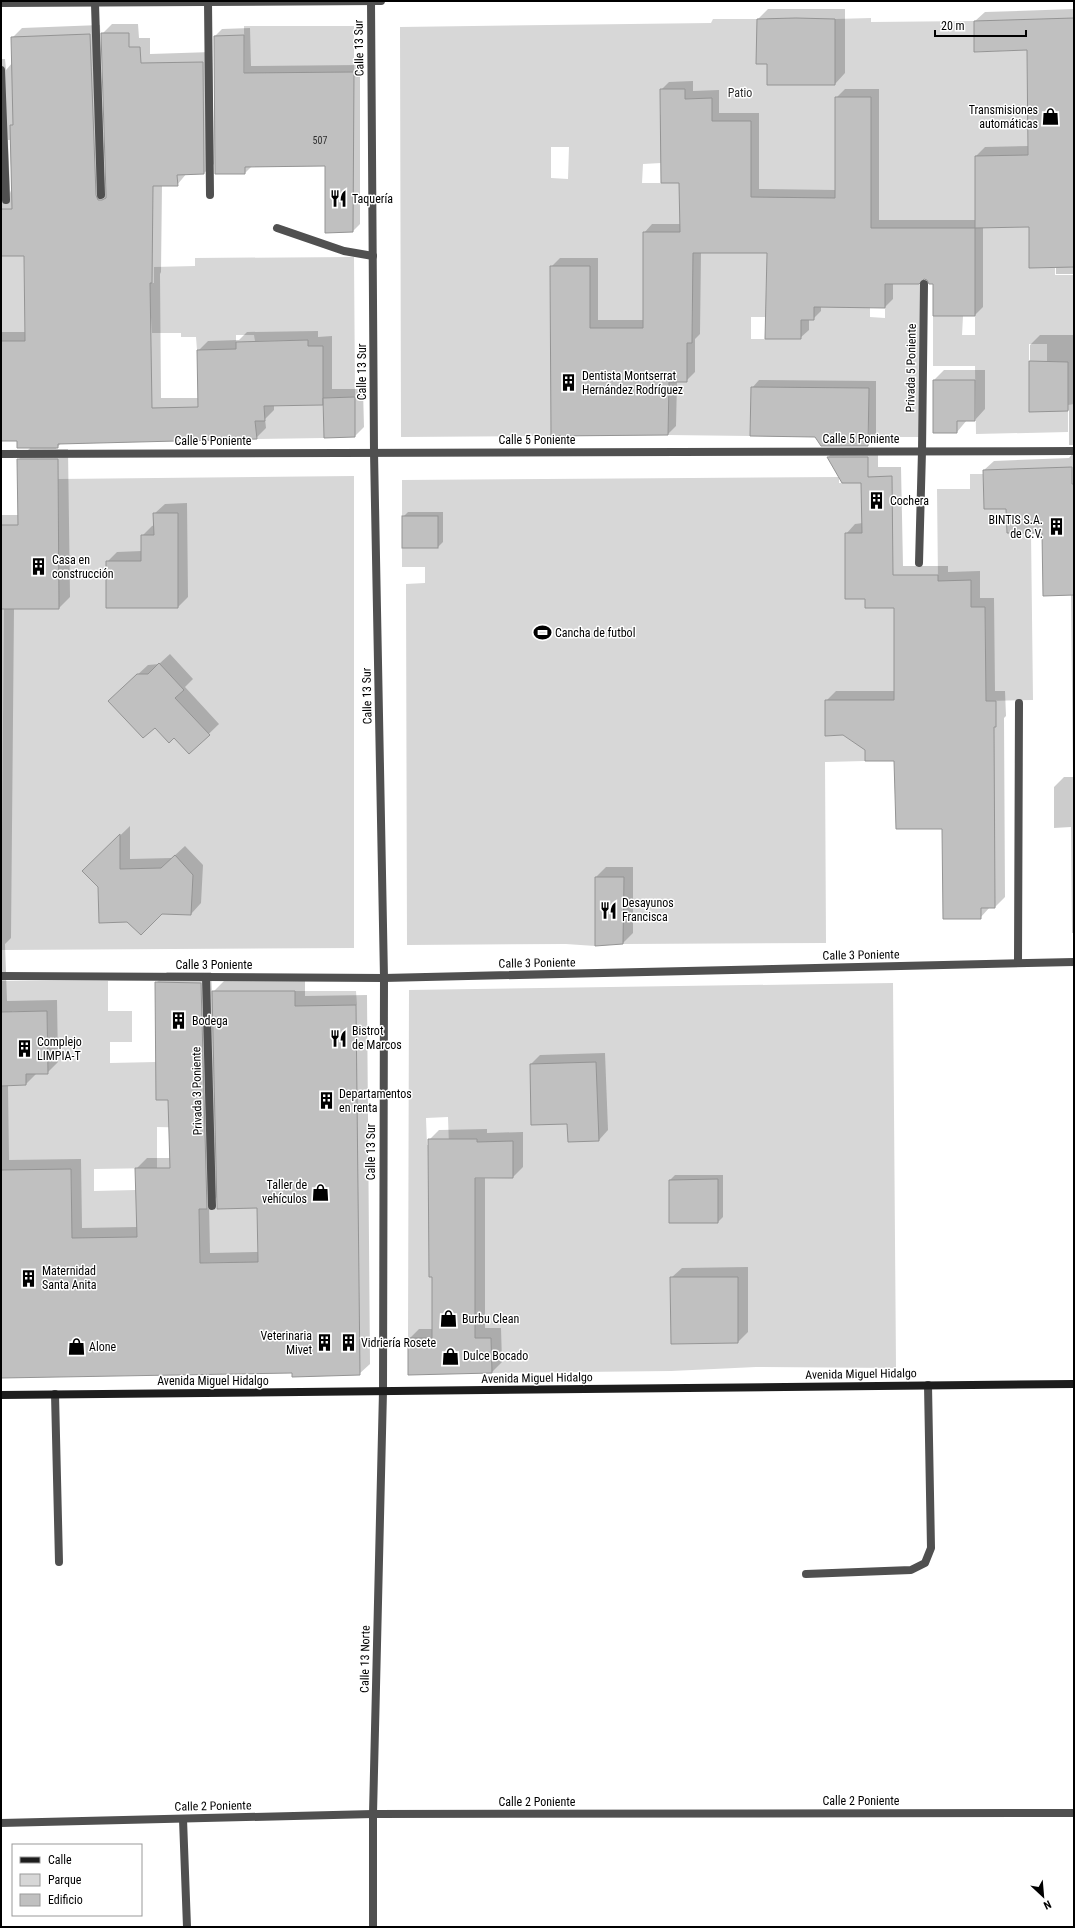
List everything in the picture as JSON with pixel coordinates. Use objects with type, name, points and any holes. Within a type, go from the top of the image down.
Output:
[{"type":"street","name":"Calle 13 Sur","points":[[371,1],[374,452],[384,978],[383,1391]]},
{"type":"street","points":[[1,3],[95,4],[381,1]]},
{"type":"street","points":[[208,2],[210,195]]},
{"type":"street","points":[[95,4],[101,195]]},
{"type":"street","points":[[1,70],[6,200]]},
{"type":"street","points":[[278,228],[344,251],[373,256]]},
{"type":"street","name":"Privada 5 Poniente","points":[[919,563],[924,284]]},
{"type":"street","name":"Calle 5 Poniente","points":[[1,454],[1074,451]]},
{"type":"street","points":[[1018,963],[1019,704]]},
{"type":"street","name":"Calle 3 Poniente","points":[[1,976],[384,978],[1074,962]]},
{"type":"street","name":"Privada 3 Poniente","points":[[206,977],[212,1206]]},
{"type":"street","name":"Avenida Miguel Hidalgo","points":[[1,1395],[1074,1384]]},
{"type":"street","points":[[806,1574],[911,1570],[926,1563],[931,1548],[928,1385]]},
{"type":"street","name":"Calle 13 Norte","points":[[373,1927],[373,1814],[383,1391]]},
{"type":"street","points":[[55,1394],[59,1562]]},
{"type":"street","name":"Calle 2 Poniente","points":[[1,1823],[373,1814],[1074,1813]]},
{"type":"street","points":[[183,1819],[187,1927]]},
{"type":"green space","name":"Patio","points":[[871,18],[871,22],[974,21],[974,52],[1027,50],[1028,184],[996,156],[975,156],[975,228],[1029,227],[1029,268],[1055,268],[1055,275],[1074,275],[1074,404],[1068,405],[1068,362],[1047,362],[1047,344],[1029,344],[1029,411],[1068,411],[1068,432],[976,434],[975,366],[933,366],[933,316],[963,316],[962,335],[975,335],[975,272],[922,228],[871,228],[871,97],[835,97],[835,198],[796,198],[767,245],[766,317],[751,317],[751,339],[801,339],[801,320],[813,320],[814,230],[845,308],[854,308],[870,301],[870,317],[885,318],[885,283],[921,276],[919,437],[869,437],[869,389],[751,387],[750,436],[668,435],[669,382],[687,381],[687,343],[692,343],[693,289],[643,328],[619,328],[619,374],[608,375],[608,436],[572,436],[590,310],[590,266],[550,267],[551,436],[401,437],[400,27],[711,23],[713,19],[757,19],[757,64],[767,64],[796,75],[835,75],[835,19]],"holes":[[[660,90],[685,99],[711,98],[712,121],[679,183],[642,183],[643,164],[661,163],[681,115],[660,115]],[[551,147],[569,147],[568,179],[551,178]],[[931,228],[975,228],[975,247]],[[643,232],[668,232],[669,253],[643,253]]]},
{"type":"green space","points":[[244,26],[354,26],[354,72],[284,73],[245,121]]},
{"type":"green space","points":[[1,256],[24,256],[25,341],[1,341]]},
{"type":"green space","points":[[354,257],[355,397],[323,398],[322,346],[308,346],[308,340],[255,341],[254,335],[236,335],[236,349],[197,350],[196,337],[181,337],[181,333],[152,333],[151,317],[116,318],[115,283],[154,283],[154,267],[195,266],[195,258]]},
{"type":"green space","points":[[323,405],[324,438],[257,439],[255,421],[265,421],[264,406]]},
{"type":"green space","points":[[970,474],[983,474],[984,509],[1006,509],[1007,533],[1031,533],[1033,700],[986,701],[985,607],[971,607],[938,581],[937,489],[970,489]]},
{"type":"green space","points":[[354,476],[354,948],[1,950],[4,609],[59,609],[58,479]],"holes":[[[154,513],[177,513],[178,608],[154,608],[153,559],[141,560],[141,535],[154,535]],[[120,561],[138,568],[137,608],[106,608],[106,562]]]},
{"type":"green space","points":[[839,477],[839,483],[862,483],[862,533],[845,533],[845,599],[865,599],[866,608],[894,608],[894,688],[940,687],[825,736],[843,735],[855,743],[865,743],[865,761],[825,762],[826,943],[623,944],[624,877],[595,877],[595,946],[566,944],[407,945],[406,584],[425,583],[425,567],[402,567],[402,548],[438,548],[438,517],[402,516],[402,480]]},
{"type":"green space","points":[[1,981],[108,981],[108,1011],[132,1011],[132,1042],[110,1042],[110,1063],[156,1062],[156,1100],[201,1100],[201,1128],[157,1127],[157,1168],[94,1169],[94,1191],[136,1190],[137,1237],[56,1239],[72,1214],[71,1170],[1,1170],[1,1086],[26,1085],[26,1074],[48,1073],[47,1011],[12,1011],[12,1024],[1,1024]]},
{"type":"green space","points":[[893,983],[896,1368],[756,1367],[671,1371],[492,1373],[491,1338],[408,1338],[409,990]],"holes":[[[448,1117],[449,1146],[427,1145],[426,1118]],[[463,1139],[477,1139],[477,1142],[492,1142],[513,1152],[513,1178],[450,1179],[463,1146]],[[718,1179],[718,1223],[669,1223],[669,1180]],[[670,1277],[738,1277],[738,1343],[671,1344]]]},
{"type":"green space","points":[[295,991],[356,991],[357,1005],[328,1005],[319,1064],[357,1063],[357,1070],[295,1070]]},
{"type":"green space","points":[[296,1207],[257,1240],[258,1262],[290,1261],[211,1345],[212,1375],[201,1375],[200,1322],[231,1262],[200,1263],[199,1209]]},
{"type":"building","points":[[1074,18],[1074,267],[1029,268],[1029,227],[975,228],[975,156],[1028,155],[1027,50],[974,52],[974,21]]},
{"type":"building","points":[[757,19],[835,19],[835,85],[767,85],[767,64],[756,64]]},
{"type":"building","points":[[101,33],[129,33],[129,47],[140,47],[141,63],[203,62],[204,174],[177,175],[178,186],[153,186],[152,283],[150,283],[152,408],[198,407],[197,350],[236,349],[236,342],[308,340],[308,346],[323,346],[323,405],[264,406],[265,421],[255,421],[257,439],[58,444],[58,448],[17,448],[17,441],[1,441],[1,341],[25,341],[24,256],[1,256],[1,209],[12,209],[10,125],[13,125],[11,37],[90,34],[96,195],[98,200],[102,200],[106,198],[106,195]]},
{"type":"building","points":[[244,35],[244,73],[354,72],[353,232],[325,233],[325,166],[245,167],[245,174],[215,174],[214,36]]},
{"type":"building","points":[[660,89],[685,89],[685,99],[712,98],[712,121],[751,121],[751,197],[835,198],[835,97],[871,97],[871,228],[975,228],[975,316],[933,316],[933,284],[929,284],[927,280],[924,279],[919,284],[885,284],[885,308],[814,307],[814,320],[801,320],[801,339],[765,339],[767,253],[693,253],[692,343],[687,343],[687,382],[669,382],[668,435],[551,436],[550,266],[590,266],[590,328],[643,328],[643,232],[680,232],[679,183],[661,183]]},
{"type":"building","points":[[1029,361],[1068,362],[1068,411],[1029,412]]},
{"type":"building","points":[[933,380],[975,380],[975,421],[957,421],[957,433],[933,433]]},
{"type":"building","points":[[751,387],[869,388],[868,446],[821,446],[815,437],[750,436]]},
{"type":"building","points":[[355,397],[355,437],[324,438],[323,398]]},
{"type":"building","points":[[827,457],[868,457],[868,477],[892,476],[893,575],[938,575],[938,581],[971,580],[971,607],[985,607],[986,701],[996,701],[996,727],[994,727],[995,908],[981,908],[981,919],[943,919],[942,829],[896,829],[894,761],[865,761],[865,750],[843,735],[825,736],[825,700],[894,700],[894,608],[865,608],[865,599],[845,599],[845,533],[862,533],[861,483],[842,483]]},
{"type":"building","points":[[17,459],[58,459],[59,609],[1,609],[1,525],[18,525]]},
{"type":"building","points":[[1072,467],[1072,484],[1074,484],[1074,595],[1043,596],[1042,533],[1007,533],[1006,509],[984,509],[983,470]]},
{"type":"building","points":[[153,513],[178,513],[178,608],[106,608],[106,561],[141,561],[141,535],[154,535]]},
{"type":"building","points":[[402,516],[438,516],[438,548],[402,548]]},
{"type":"building","points":[[159,663],[184,690],[175,698],[210,735],[189,754],[174,738],[169,743],[155,728],[143,738],[108,701],[137,674],[148,674]]},
{"type":"building","points":[[120,834],[120,869],[161,868],[175,855],[193,875],[191,915],[162,914],[141,935],[127,922],[99,923],[98,887],[82,871]]},
{"type":"building","name":"Desayunos Francisca","points":[[595,877],[624,877],[623,944],[595,946]]},
{"type":"building","points":[[155,982],[201,983],[207,1209],[199,1209],[200,1263],[258,1262],[257,1208],[217,1209],[212,991],[295,991],[295,1006],[356,1005],[360,1375],[292,1377],[292,1373],[1,1378],[1,1170],[71,1169],[72,1238],[137,1237],[135,1168],[170,1168],[168,1100],[156,1100]]},
{"type":"building","name":"Complejo LIMPIA-T","points":[[47,1011],[48,1074],[26,1074],[26,1085],[1,1086],[1,1012]]},
{"type":"building","points":[[596,1062],[599,1141],[568,1142],[567,1124],[531,1125],[530,1064]]},
{"type":"building","points":[[428,1139],[477,1139],[477,1142],[513,1141],[513,1178],[475,1178],[475,1338],[491,1338],[492,1373],[408,1375],[408,1338],[432,1338],[432,1277],[429,1277]]},
{"type":"building","points":[[718,1179],[718,1223],[669,1223],[669,1180]]},
{"type":"building","points":[[670,1277],[738,1277],[738,1343],[671,1344]]},
{"type":"place","name":"Transmisiones automáticas","points":[[1051,117]]},
{"type":"place","name":"Taquería","points":[[339,199]]},
{"type":"place","name":"Dentista Montserrat Hernández Rodríguez","points":[[569,383]]},
{"type":"place","name":"Cochera","points":[[877,501]]},
{"type":"place","name":"BINTIS S.A. de C.V.","points":[[1056,527]]},
{"type":"place","name":"Casa en construcción","points":[[39,567]]},
{"type":"place","name":"Cancha de futbol","points":[[542,633]]},
{"type":"place","name":"Desayunos Francisca","points":[[609,910]]},
{"type":"place","name":"Bodega","points":[[179,1021]]},
{"type":"place","name":"Bistrot de Marcos","points":[[339,1038]]},
{"type":"place","name":"Complejo LIMPIA-T","points":[[24,1049]]},
{"type":"place","name":"Departamentos en renta","points":[[326,1101]]},
{"type":"place","name":"Taller de vehículos","points":[[320,1192]]},
{"type":"place","name":"Maternidad Santa Anita","points":[[29,1278]]},
{"type":"place","name":"Burbu Clean","points":[[449,1319]]},
{"type":"place","name":"Veterinaria Mivet","points":[[325,1343]]},
{"type":"place","name":"Vidriería Rosete","points":[[348,1343]]},
{"type":"place","name":"Alone","points":[[76,1347]]},
{"type":"place","name":"Dulce Bocado","points":[[450,1356]]}]
